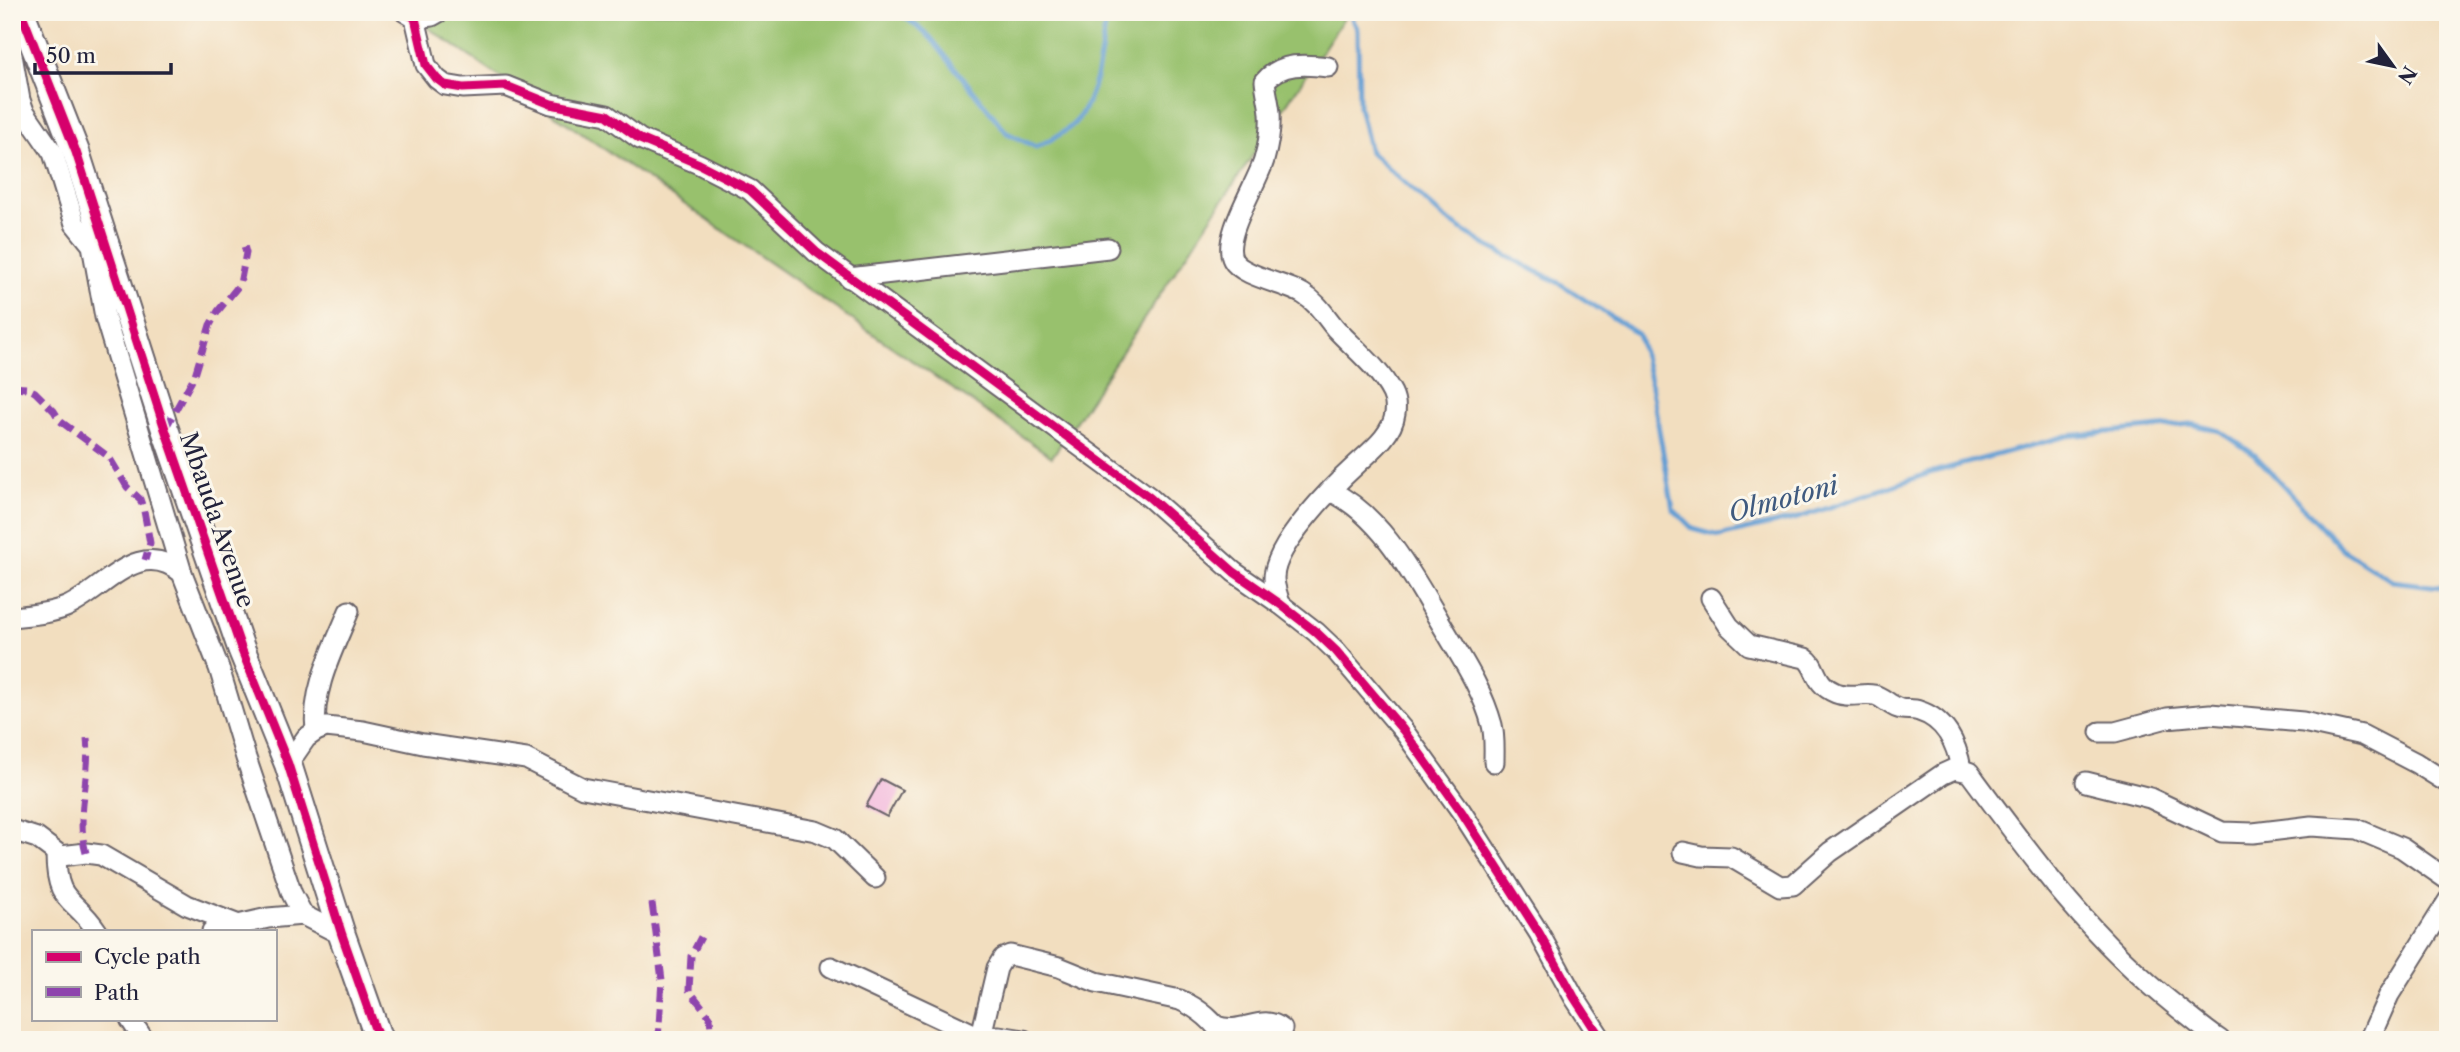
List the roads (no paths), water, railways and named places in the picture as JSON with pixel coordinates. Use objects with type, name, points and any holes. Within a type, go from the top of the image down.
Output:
[{"type":"street","name":"Mbauda Avenue","points":[[22,12],[76,152],[165,429],[241,648],[288,764],[342,935],[379,1040]]},
{"type":"street","points":[[439,12],[432,16],[410,15],[426,65],[445,85],[463,88],[506,86],[551,104],[607,115],[640,139],[699,164],[750,190],[793,232],[849,278],[1149,497],[1234,572],[1280,604],[1336,651],[1403,730],[1461,811],[1539,933],[1574,997],[1602,1040]]},
{"type":"street","points":[[12,55],[24,111],[53,153],[75,224],[90,240],[105,317],[182,573],[219,668],[283,874],[303,915]]},
{"type":"street","points":[[1280,604],[1274,581],[1276,565],[1293,535],[1330,491],[1383,438],[1393,423],[1395,413],[1393,395],[1385,382],[1320,308],[1303,294],[1241,269],[1234,263],[1230,249],[1239,218],[1258,177],[1268,145],[1270,112],[1265,81],[1281,68],[1312,65],[1328,67]]},
{"type":"street","points":[[849,278],[1108,248]]},
{"type":"street","points":[[1330,491],[1346,498],[1356,507],[1398,553],[1420,584],[1483,698],[1493,726],[1494,762]]},
{"type":"street","points":[[12,617],[40,614],[65,607],[106,579],[145,560],[170,565],[182,573]]},
{"type":"street","points":[[1710,598],[1729,626],[1749,645],[1805,658],[1810,661],[1818,681],[1837,694],[1875,695],[1895,708],[1918,710],[1937,720],[1955,746],[1961,769]]},
{"type":"street","points":[[316,731],[314,719],[317,696],[349,611]]},
{"type":"street","points":[[2100,732],[2115,732],[2167,718],[2210,714],[2303,722],[2361,735],[2448,783]]},
{"type":"street","points":[[288,764],[306,738],[326,727],[526,759],[583,788],[816,831],[835,839],[875,878]]},
{"type":"street","points":[[1683,852],[1731,858],[1780,886],[1793,884],[1830,852],[1889,811],[1943,775],[1954,769],[1961,769],[1969,772],[2049,881],[2109,948],[2141,979],[2220,1040]]},
{"type":"street","points":[[2086,782],[2150,798],[2222,832],[2253,833],[2311,826],[2357,829],[2402,848],[2448,880]]},
{"type":"street","points":[[12,830],[37,838],[61,856],[86,853],[101,855],[187,905],[239,925]]},
{"type":"street","points":[[56,854],[56,875],[60,889],[96,930]]},
{"type":"street","points":[[2369,1040],[2389,995],[2448,901]]},
{"type":"street","points":[[216,930],[268,918],[303,915],[342,935]]},
{"type":"street","points":[[980,1038],[997,968],[1003,958],[1010,955],[1059,967],[1096,982],[1180,1000],[1192,1006],[1221,1033],[1267,1022],[1275,1024],[1282,1030],[1277,1040]]},
{"type":"street","points":[[831,967],[980,1038],[999,1035],[1024,1040]]},
{"type":"street","points":[[131,1020],[144,1040]]},
{"type":"waterway","name":"Olmotoni","points":[[896,12],[930,37],[1007,133],[1036,147],[1069,128],[1085,107],[1095,81],[1107,12]]},
{"type":"waterway","name":"Olmotoni","points":[[1349,12],[1358,30],[1359,107],[1370,152],[1444,218],[1484,244],[1559,283],[1638,334],[1650,379],[1673,509],[1693,529],[1719,536],[1798,518],[1933,472],[2067,436],[2191,424],[2220,431],[2255,455],[2342,549],[2392,581],[2448,588]]}]
